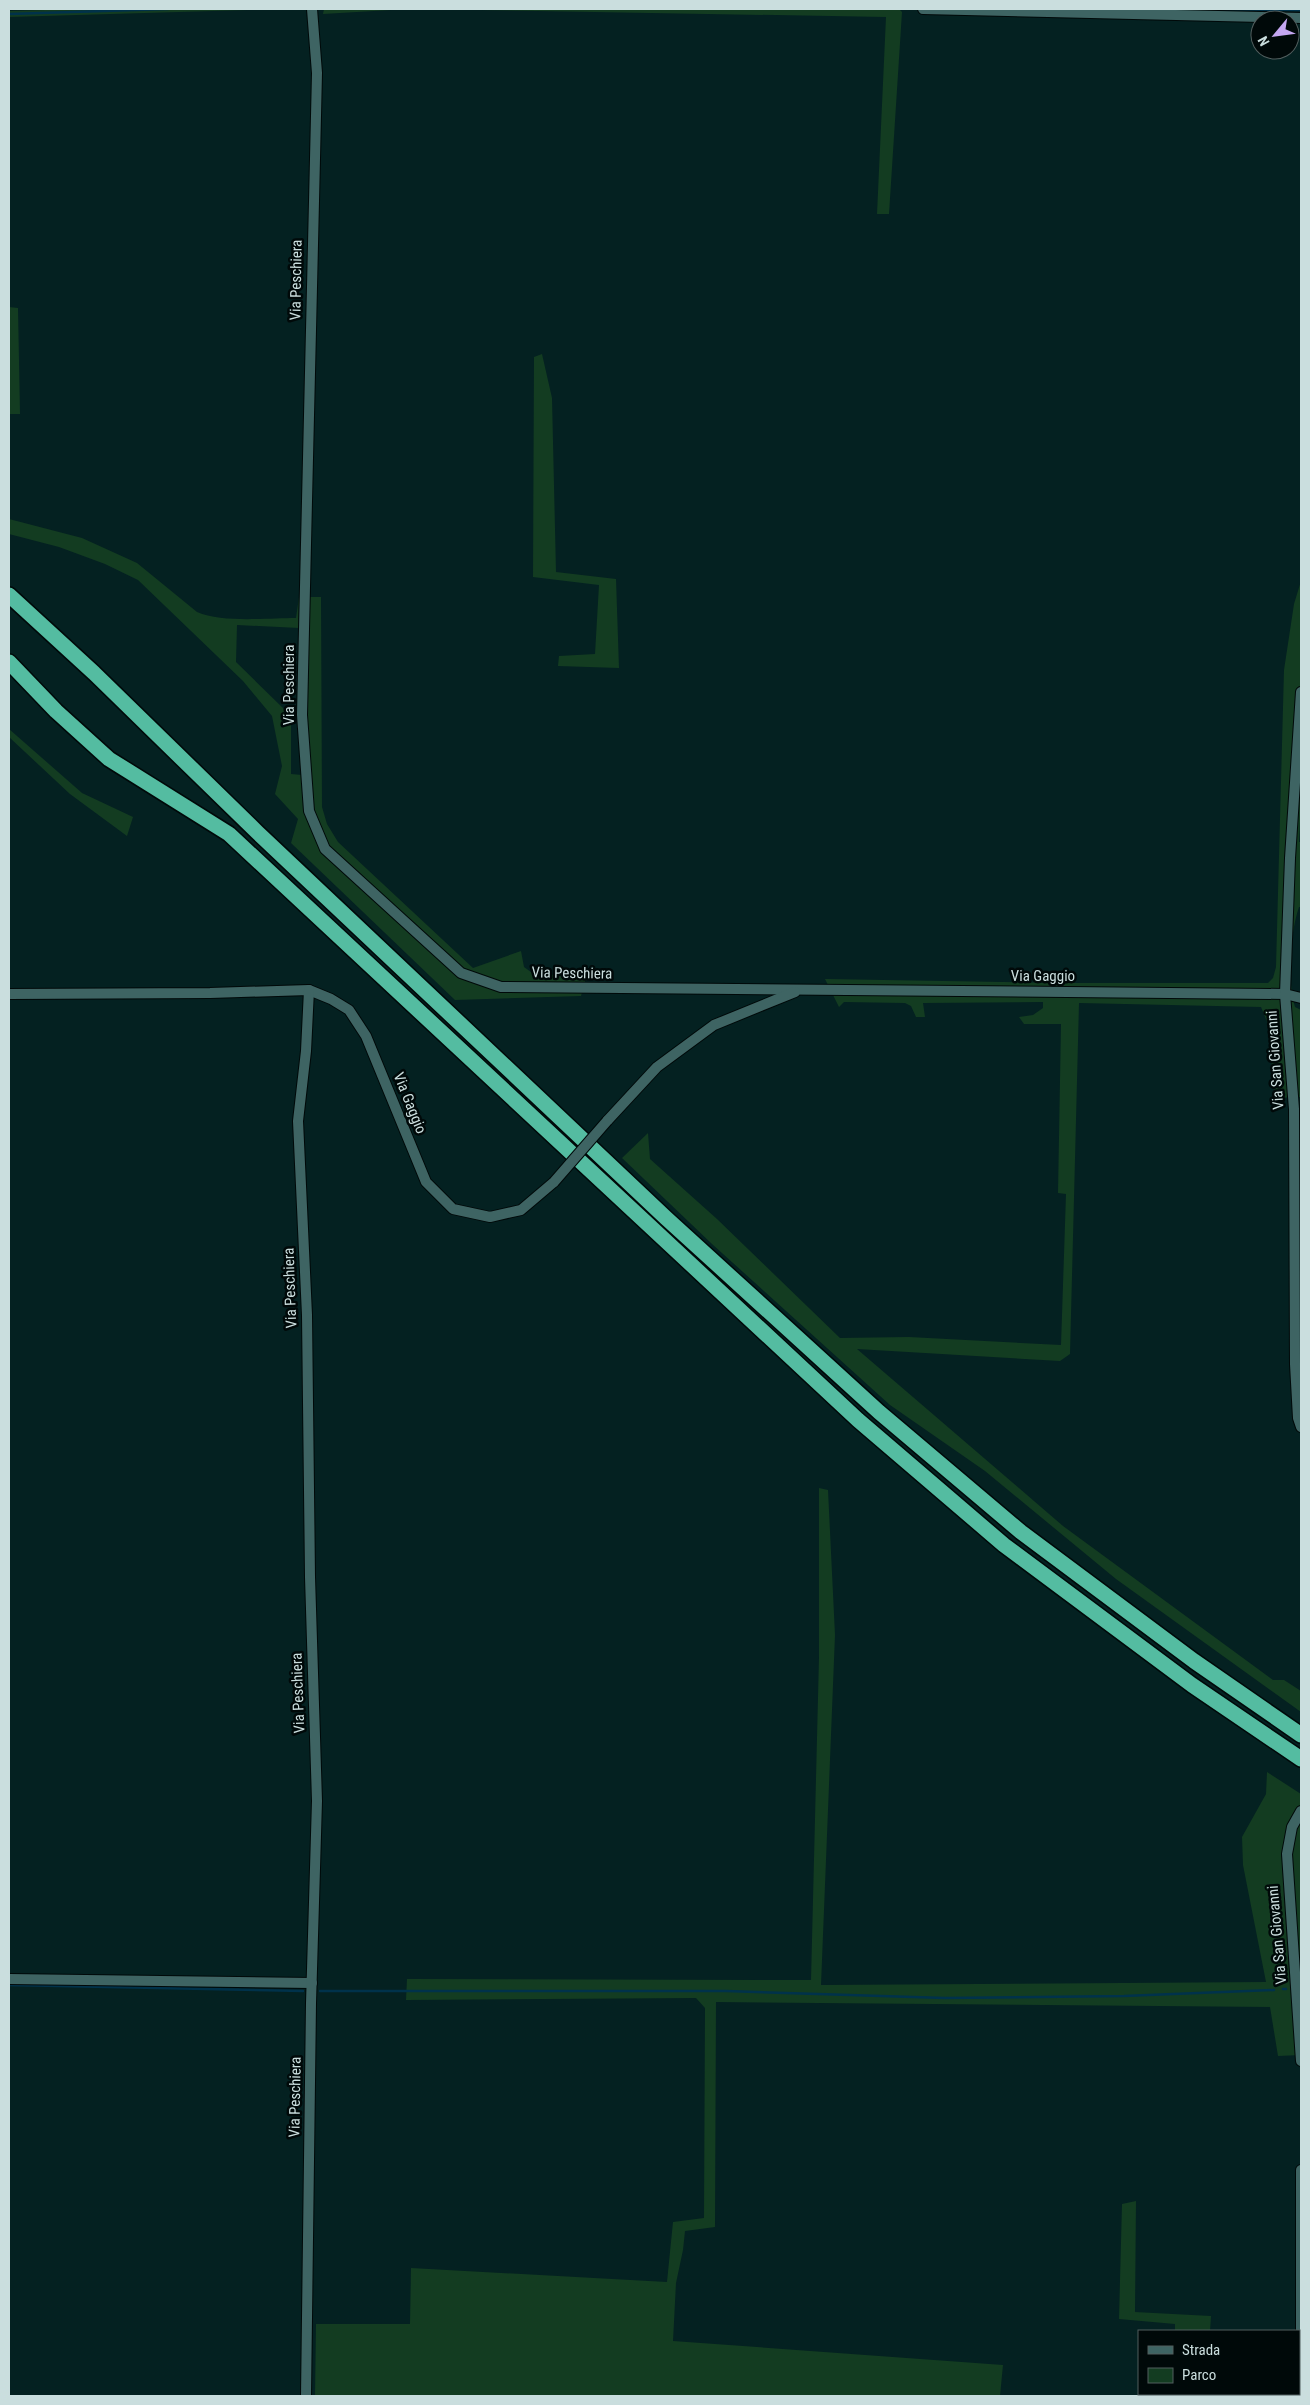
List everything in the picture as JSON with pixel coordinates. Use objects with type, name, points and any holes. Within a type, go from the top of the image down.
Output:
[{"type":"highway","points":[[9,596],[94,673],[257,832],[666,1218],[879,1412],[1021,1532],[1194,1661],[1301,1735]]},
{"type":"highway","points":[[9,662],[56,711],[109,759],[229,834],[858,1420],[997,1538],[1192,1685],[1301,1759]]},
{"type":"street","name":"Via Peschiera","points":[[312,9],[317,73],[302,715],[309,811],[325,849],[461,973],[501,987],[783,989]]},
{"type":"street","points":[[923,9],[1301,18]]},
{"type":"street","name":"Via San Giovanni","points":[[1301,692],[1290,858],[1285,994],[1294,1109],[1295,1364],[1298,1418],[1301,1427]]},
{"type":"street","name":"Via Gaggio","points":[[783,989],[1285,994],[1301,998]]},
{"type":"street","name":"Via Gaggio","points":[[9,994],[210,993],[309,990],[331,999],[349,1010],[366,1036],[426,1182],[453,1210],[490,1217],[521,1210],[554,1182],[657,1067],[714,1025],[803,989]]},
{"type":"street","name":"Via Peschiera","points":[[306,2396],[312,1983],[317,1801],[310,1567],[307,1315],[298,1121],[306,1052],[309,990]]},
{"type":"street","name":"Via San Giovanni","points":[[1301,1811],[1292,1827],[1287,1854],[1301,2061]]},
{"type":"street","points":[[9,1979],[312,1983]]},
{"type":"street","points":[[1301,2170],[1301,2396]]},
{"type":"green space","points":[[281,9],[9,17],[9,11]]},
{"type":"green space","points":[[324,9],[408,9],[323,14]]},
{"type":"green space","points":[[421,9],[899,9],[902,12],[889,214],[877,214],[886,17]]},
{"type":"green space","points":[[9,307],[18,308],[20,414],[9,414]]},
{"type":"green space","points":[[542,354],[552,398],[556,572],[616,579],[619,668],[558,666],[559,656],[595,654],[599,585],[533,577],[534,357]]},
{"type":"green space","points":[[9,519],[82,538],[137,563],[197,612],[219,618],[296,618],[299,597],[321,597],[322,807],[327,824],[338,842],[473,968],[521,951],[524,967],[535,975],[587,974],[581,996],[455,1000],[291,843],[298,819],[275,794],[282,766],[272,716],[243,681],[138,580],[105,564],[59,547],[9,534]],"holes":[[[237,625],[299,628],[302,775],[291,774],[291,723],[285,710],[236,662]]]},
{"type":"green space","points":[[1301,581],[1301,802],[1299,842],[1301,842],[1301,907],[1299,907],[1293,930],[1290,970],[1295,1007],[1301,1010],[1301,1097],[1275,1098],[1268,1024],[1261,1007],[1079,1003],[1070,1354],[1060,1361],[857,1349],[1063,1526],[1273,1680],[1284,1680],[1301,1691],[1301,1712],[1116,1579],[985,1471],[890,1405],[712,1244],[622,1158],[648,1133],[650,1159],[717,1219],[840,1338],[909,1337],[1061,1345],[1066,1194],[1058,1193],[1061,1024],[1024,1024],[1019,1017],[1033,1015],[1043,1008],[1043,1002],[923,1003],[925,1017],[916,1017],[911,1006],[905,1003],[844,1002],[839,1007],[825,979],[1059,983],[1268,983],[1273,978],[1276,967],[1284,670],[1294,604]]},
{"type":"green space","points":[[9,729],[82,793],[133,817],[127,836],[70,794],[9,737]]},
{"type":"green space","points":[[819,1488],[828,1490],[835,1635],[821,1985],[1266,1982],[1243,1865],[1242,1837],[1266,1794],[1267,1772],[1301,1794],[1301,2055],[1278,2056],[1270,2007],[716,2002],[715,2227],[685,2231],[676,2283],[673,2341],[1003,2365],[1000,2396],[315,2396],[316,2324],[410,2324],[411,2268],[667,2282],[673,2222],[704,2218],[705,2008],[696,1998],[406,2000],[407,1979],[811,1980],[819,1657]]},
{"type":"green space","points":[[1136,2201],[1135,2312],[1211,2316],[1210,2330],[1175,2330],[1175,2324],[1119,2319],[1122,2204]]},
{"type":"waterway","points":[[9,14],[168,9]]},
{"type":"waterway","points":[[1199,9],[1301,10]]},
{"type":"waterway","points":[[9,1985],[303,1991]]},
{"type":"waterway","points":[[320,1991],[726,1991],[945,1998],[1124,1996],[1274,1990]]}]
